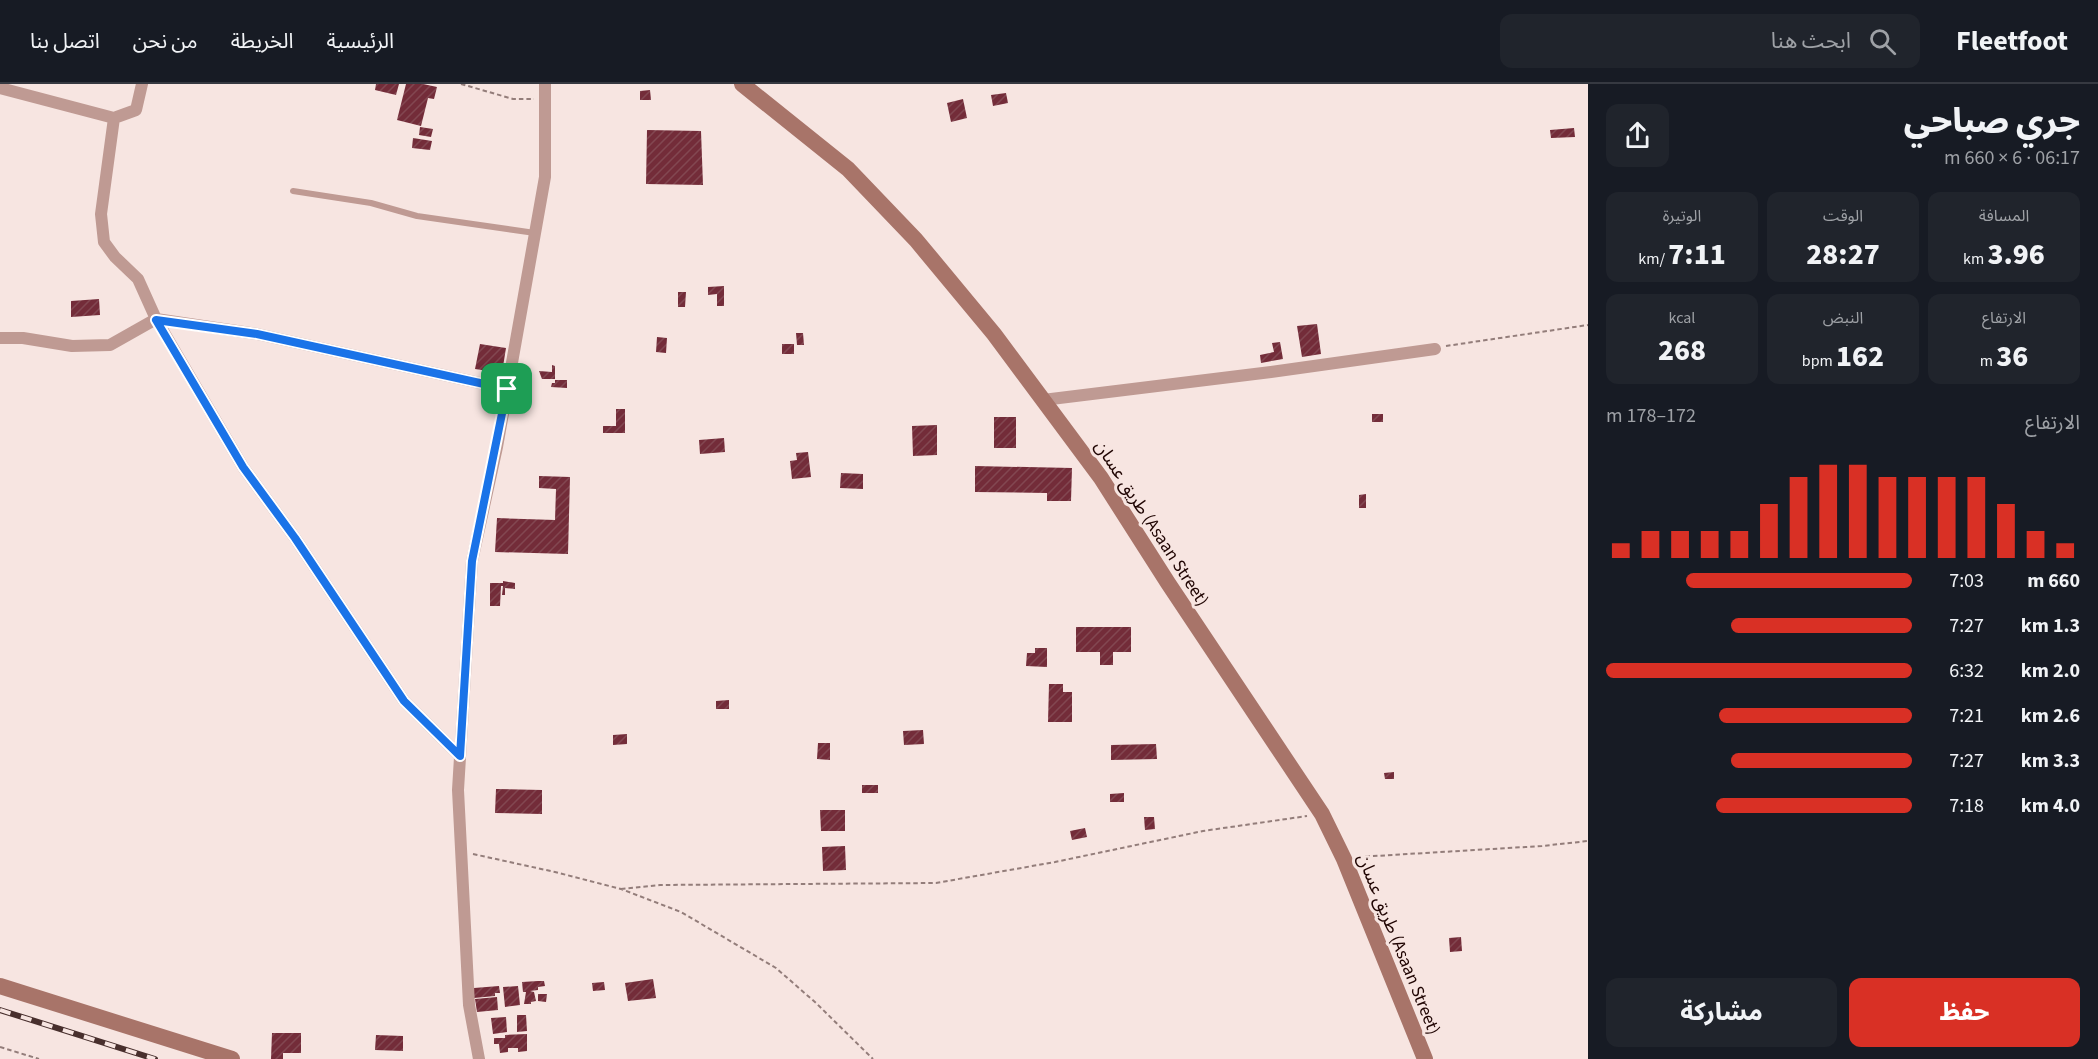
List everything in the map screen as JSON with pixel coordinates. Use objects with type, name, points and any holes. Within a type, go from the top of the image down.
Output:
[{"type":"street","points":[[0,88],[114,118],[136,110],[142,84]]},
{"type":"street","points":[[479,1059],[469,1005],[458,790],[472,561],[507,389],[545,177],[545,84]]},
{"type":"street","name":"طريق عسان (Asaan Street)","points":[[742,84],[848,169],[886,207],[942,270],[1101,478],[1322,814],[1344,859],[1425,1059]]},
{"type":"street","points":[[114,118],[101,214],[104,242],[115,257],[138,279],[156,320],[243,467],[295,538],[404,701],[460,756]]},
{"type":"street","points":[[0,338],[23,338],[72,346],[110,345],[156,320],[257,334],[507,389]]},
{"type":"street","points":[[1043,400],[1435,349]]},
{"type":"street","points":[[0,986],[232,1059]]},
{"type":"lane","points":[[294,191],[371,203],[417,216],[535,233]]},
{"type":"path","points":[[461,84],[513,99],[545,99]]},
{"type":"path","points":[[1435,349],[1588,325]]},
{"type":"path","points":[[621,889],[660,885],[936,883],[1055,862],[1203,831],[1322,814]]},
{"type":"path","points":[[1344,859],[1588,841]]},
{"type":"path","points":[[461,851],[621,889],[681,912],[776,968],[873,1059]]},
{"type":"path","points":[[0,1047],[39,1059]]},
{"type":"building","points":[[376,84],[399,84],[396,95],[375,90]]},
{"type":"building","points":[[406,84],[437,87],[434,99],[428,98],[421,126],[397,120]]},
{"type":"building","points":[[650,90],[651,100],[640,100],[640,91]]},
{"type":"building","points":[[1006,93],[1008,103],[993,106],[991,95]]},
{"type":"building","points":[[963,99],[967,118],[951,122],[947,103]]},
{"type":"building","points":[[420,127],[433,129],[431,137],[419,135]]},
{"type":"building","points":[[1574,128],[1575,137],[1551,138],[1550,130]]},
{"type":"building","points":[[647,130],[701,131],[703,185],[646,184]]},
{"type":"building","points":[[413,138],[432,141],[430,150],[412,148]]},
{"type":"building","points":[[724,286],[724,306],[717,306],[717,294],[708,295],[708,287]]},
{"type":"building","points":[[678,292],[686,292],[685,307],[678,307]]},
{"type":"building","points":[[99,299],[100,315],[71,317],[71,301]]},
{"type":"building","points":[[1317,324],[1321,354],[1302,357],[1297,326]]},
{"type":"building","points":[[796,333],[803,333],[804,345],[797,345]]},
{"type":"building","points":[[657,337],[667,338],[666,353],[656,352]]},
{"type":"building","points":[[1280,342],[1283,359],[1261,363],[1260,355],[1274,352],[1272,343]]},
{"type":"building","points":[[480,344],[506,348],[502,373],[475,369]]},
{"type":"building","points":[[782,344],[794,344],[794,354],[782,354]]},
{"type":"building","points":[[552,365],[555,366],[555,379],[542,379],[539,371],[552,372]]},
{"type":"building","points":[[555,380],[567,380],[567,388],[551,387]]},
{"type":"building","points":[[616,409],[625,409],[625,433],[603,433],[603,426],[616,426]]},
{"type":"building","points":[[1372,414],[1383,414],[1383,422],[1372,422]]},
{"type":"building","points":[[994,417],[1016,417],[1016,448],[994,448]]},
{"type":"building","points":[[937,425],[937,455],[913,456],[912,426]]},
{"type":"building","points":[[724,438],[725,452],[700,454],[699,440]]},
{"type":"building","points":[[808,452],[811,477],[792,479],[790,461],[797,460],[796,453]]},
{"type":"building","points":[[975,466],[1072,468],[1071,501],[1047,501],[1047,493],[975,492]]},
{"type":"building","points":[[841,473],[863,474],[863,489],[840,488]]},
{"type":"building","points":[[539,476],[570,477],[568,554],[495,552],[497,518],[555,520],[556,489],[539,488]]},
{"type":"building","points":[[1366,494],[1366,508],[1359,508],[1359,495]]},
{"type":"building","points":[[503,581],[515,583],[515,589],[505,588],[505,595],[502,595],[503,586],[501,586],[500,606],[490,606],[490,583],[503,583]]},
{"type":"building","points":[[1076,627],[1131,627],[1131,652],[1113,652],[1113,665],[1100,665],[1100,652],[1076,652]]},
{"type":"building","points":[[1035,648],[1047,648],[1047,667],[1026,666],[1027,653],[1035,653]]},
{"type":"building","points":[[1049,684],[1063,684],[1063,692],[1072,692],[1072,722],[1048,722]]},
{"type":"building","points":[[729,700],[729,709],[716,709],[716,701]]},
{"type":"building","points":[[923,730],[924,744],[904,745],[903,731]]},
{"type":"building","points":[[627,734],[627,744],[613,745],[613,735]]},
{"type":"building","points":[[818,743],[830,743],[830,760],[817,759]]},
{"type":"building","points":[[1156,744],[1157,759],[1111,760],[1111,745]]},
{"type":"building","points":[[1394,772],[1394,779],[1385,779],[1384,773]]},
{"type":"building","points":[[862,785],[878,785],[878,793],[862,793]]},
{"type":"building","points":[[496,789],[542,790],[542,814],[495,813]]},
{"type":"building","points":[[1124,793],[1124,802],[1110,802],[1110,794]]},
{"type":"building","points":[[820,810],[845,810],[845,831],[821,831]]},
{"type":"building","points":[[1144,817],[1154,817],[1155,829],[1145,830]]},
{"type":"building","points":[[1085,828],[1087,837],[1072,840],[1070,831]]},
{"type":"building","points":[[845,846],[846,870],[823,871],[822,847]]},
{"type":"building","points":[[1461,937],[1462,951],[1450,952],[1449,938]]},
{"type":"building","points":[[653,979],[656,998],[628,1001],[625,983]]},
{"type":"building","points":[[544,981],[545,986],[530,991],[534,992],[536,1001],[524,1004],[526,992],[523,992],[522,982]]},
{"type":"building","points":[[604,982],[605,990],[593,991],[592,983]]},
{"type":"building","points":[[499,986],[500,993],[495,993],[495,996],[474,998],[474,988]]},
{"type":"building","points":[[518,986],[520,1005],[505,1007],[503,987]]},
{"type":"building","points":[[538,994],[547,994],[546,1002],[538,1001]]},
{"type":"building","points":[[497,997],[498,1010],[477,1012],[475,999]]},
{"type":"building","points":[[517,1015],[526,1015],[527,1031],[517,1032]]},
{"type":"building","points":[[506,1017],[507,1032],[493,1034],[491,1018]]},
{"type":"building","points":[[272,1033],[301,1033],[301,1053],[283,1053],[283,1059],[271,1059]]},
{"type":"building","points":[[527,1034],[527,1051],[518,1052],[518,1048],[508,1048],[508,1052],[500,1053],[499,1044],[494,1044],[494,1038]]},
{"type":"building","points":[[376,1035],[403,1036],[403,1051],[375,1050]]},
{"type":"railway","points":[[0,1010],[155,1059]]},
{"type":"route","points":[[156,320],[257,334],[507,389],[472,561],[460,756],[404,701],[295,538],[243,467],[156,320]]}]
